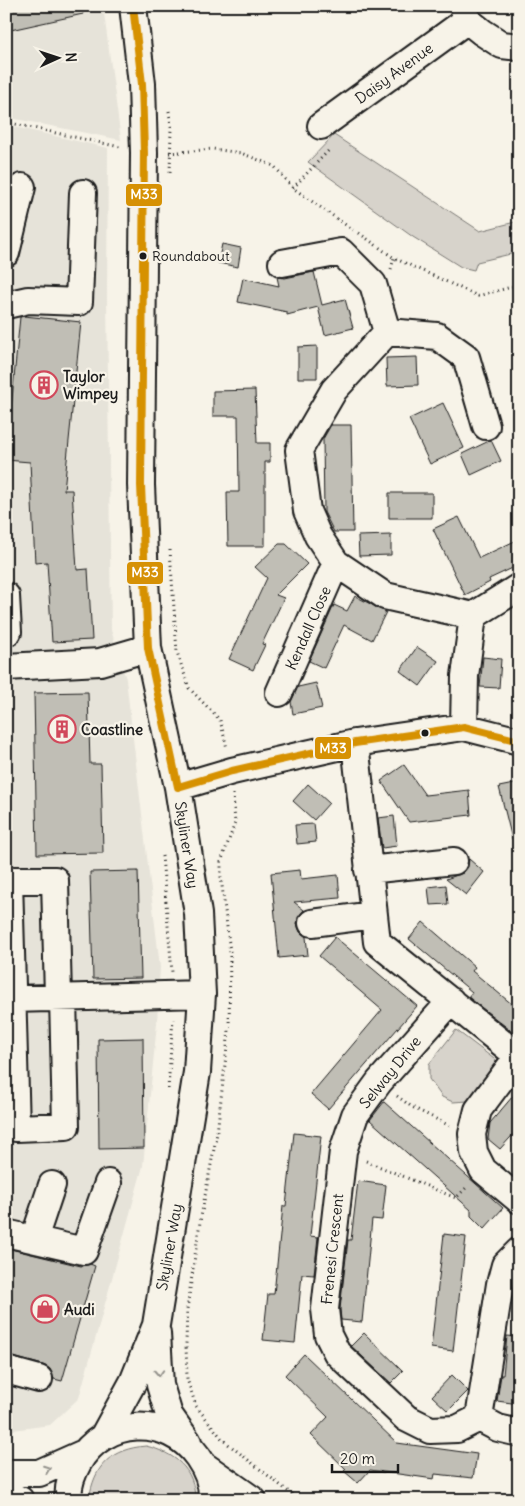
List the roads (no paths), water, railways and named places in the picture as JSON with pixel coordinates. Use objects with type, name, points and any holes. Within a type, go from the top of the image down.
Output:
[{"type":"street","name":"Skyliner Way","points":[[104,1435],[133,1382],[156,1325],[197,1072],[202,994],[198,914],[178,787],[148,648],[141,485],[144,153],[142,84],[133,6]]},
{"type":"street","name":"Daisy Avenue","points":[[321,126],[465,13],[502,45],[519,47]]},
{"type":"street","points":[[6,252],[22,188]]},
{"type":"street","points":[[6,305],[28,300],[79,302],[83,193]]},
{"type":"street","points":[[282,264],[341,252],[373,284],[387,332]]},
{"type":"street","points":[[387,332],[437,336],[466,357],[486,426]]},
{"type":"street","points":[[387,332],[334,390],[299,450],[306,511],[318,536],[336,564],[385,596],[473,616],[519,587]]},
{"type":"street","name":"Kendall Close","points":[[279,694],[336,564]]},
{"type":"street","points":[[6,596],[8,632]]},
{"type":"street","points":[[464,727],[465,676],[473,616]]},
{"type":"street","points":[[6,667],[100,662],[148,648]]},
{"type":"street","points":[[178,787],[232,771],[355,743],[464,727],[519,741]]},
{"type":"street","points":[[355,743],[377,942],[518,1056],[478,1110],[472,1134],[474,1152],[483,1170],[519,1200]]},
{"type":"street","points":[[368,870],[454,861]]},
{"type":"street","points":[[9,880],[55,880],[66,1126],[16,1128],[12,999],[9,880]]},
{"type":"street","points":[[312,923],[374,915]]},
{"type":"street","points":[[12,999],[202,994]]},
{"type":"street","name":"Selway Drive","points":[[343,1151],[355,1115],[379,1082],[451,1001]]},
{"type":"street","name":"Frenesi Crescent","points":[[343,1151],[325,1309],[328,1335],[338,1353],[406,1418],[430,1430],[457,1429],[479,1418]]},
{"type":"street","points":[[6,1233],[84,1251],[108,1183]]},
{"type":"street","points":[[34,1239],[52,1185]]},
{"type":"street","points":[[519,1250],[505,1265],[500,1284],[479,1418],[498,1428],[519,1433]]},
{"type":"street","name":"Skyliner Way","points":[[156,1325],[160,1385],[169,1416],[198,1457]]},
{"type":"street","points":[[6,1370],[39,1379]]},
{"type":"street","points":[[69,1500],[72,1473],[84,1453],[104,1435],[126,1427],[149,1426],[172,1433],[198,1457],[253,1500]]},
{"type":"street","points":[[6,1473],[39,1473],[84,1453]]},
{"type":"street","points":[[198,1457],[212,1490],[212,1500]]},
{"type":"street","points":[[6,1493],[20,1500]]},
{"type":"place","name":"Roundabout","points":[[143,256]]},
{"type":"place","name":"Taylor Wimpey","points":[[44,385]]},
{"type":"place","name":"Coastline","points":[[62,729]]},
{"type":"place","name":"Audi","points":[[45,1309]]}]
